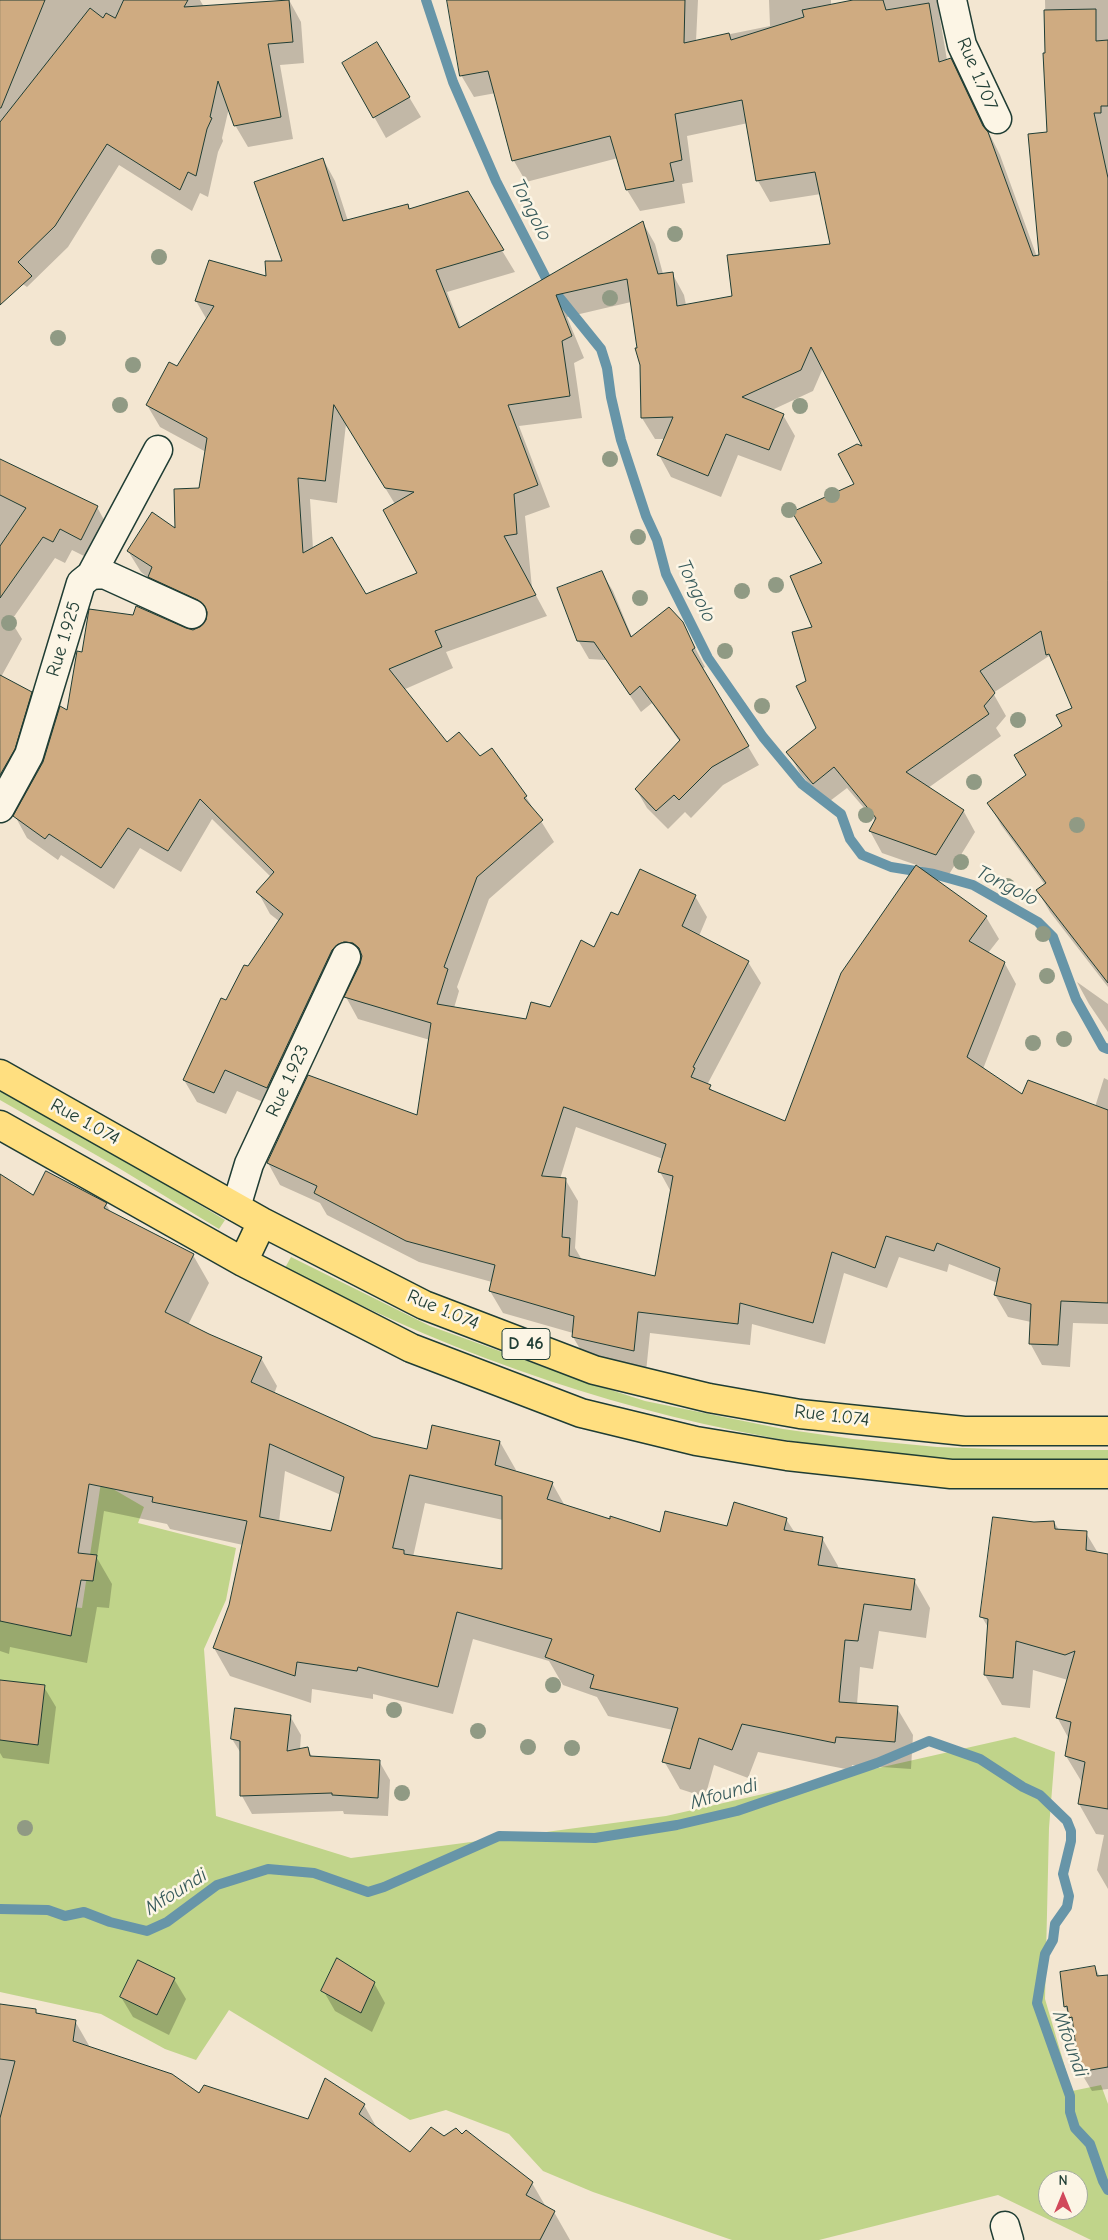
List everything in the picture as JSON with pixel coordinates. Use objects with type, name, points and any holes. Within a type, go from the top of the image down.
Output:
[{"type":"main road","name":"Rue 1.074","points":[[0,1074],[262,1222],[424,1305],[594,1370],[710,1398],[800,1414],[964,1431],[1108,1431]]},
{"type":"main road","name":"D 46","points":[[0,1124],[243,1262],[411,1348],[590,1415],[696,1441],[787,1456],[951,1474],[1108,1474]]},
{"type":"main road","points":[[243,1262],[262,1222]]},
{"type":"street","name":"Rue 1.707","points":[[952,0],[962,45],[997,119]]},
{"type":"street","name":"Rue 1.925","points":[[0,808],[29,755],[81,584],[92,575],[158,450]]},
{"type":"street","points":[[92,575],[104,574],[192,614]]},
{"type":"street","name":"Rue 1.923","points":[[236,1207],[249,1164],[346,957]]},
{"type":"green space","points":[[0,1089],[225,1220],[219,1229],[117,1167],[0,1100]]},
{"type":"green space","points":[[291,1257],[430,1326],[580,1380],[645,1401],[783,1429],[853,1439],[937,1447],[1108,1450],[1108,1459],[954,1459],[867,1452],[802,1443],[673,1417],[610,1400],[548,1380],[425,1334],[285,1268]]},
{"type":"green space","points":[[101,1482],[144,1507],[138,1523],[236,1548],[226,1600],[204,1649],[216,1816],[351,1858],[666,1816],[1015,1737],[1055,1752],[1049,1828],[1045,1999],[1072,2091],[1101,2085],[1108,2104],[1108,2240],[1091,2240],[1050,2220],[1088,2220],[1088,2170],[1038,2170],[1038,2214],[998,2195],[819,2240],[732,2240],[593,2192],[543,2171],[509,2134],[446,2110],[410,2120],[229,2010],[196,2060],[165,2049],[101,2014],[0,1992],[0,1600],[82,1608]]},
{"type":"building","points":[[0,0],[45,0],[1,108],[0,108]]},
{"type":"building","points":[[124,0],[188,0],[184,7],[289,0],[293,42],[268,44],[281,117],[234,126],[218,81],[210,117],[212,118],[207,129],[196,176],[188,172],[180,190],[107,144],[55,226],[18,262],[32,276],[0,305],[0,122],[90,8],[103,18],[106,13],[115,18]]},
{"type":"building","points":[[447,0],[685,0],[684,43],[729,33],[731,40],[804,17],[802,10],[853,0],[883,0],[886,10],[929,3],[939,62],[951,58],[983,126],[988,132],[1033,256],[1039,255],[1028,134],[1047,132],[1043,53],[1045,53],[1044,10],[1096,9],[1096,41],[1108,40],[1108,106],[1101,106],[1101,113],[1094,113],[1108,178],[1108,983],[1036,890],[1046,883],[987,803],[1026,775],[1014,755],[1062,726],[1056,715],[1072,708],[1049,654],[1046,655],[1041,631],[980,671],[995,693],[984,706],[989,714],[906,772],[964,810],[936,855],[869,831],[876,818],[834,767],[813,784],[786,752],[816,728],[796,686],[806,681],[792,632],[812,627],[790,576],[822,563],[792,512],[854,484],[838,454],[857,444],[862,446],[811,347],[801,370],[742,397],[784,414],[769,450],[726,434],[708,476],[657,455],[673,417],[641,418],[640,365],[635,348],[637,348],[627,279],[556,295],[572,336],[562,341],[570,396],[508,405],[538,485],[514,494],[517,534],[504,536],[536,595],[435,631],[442,647],[389,669],[447,742],[459,732],[480,756],[492,748],[527,796],[524,798],[543,820],[477,877],[444,967],[448,969],[437,1004],[526,1019],[531,1002],[550,1007],[581,940],[594,947],[611,912],[618,915],[640,869],[696,895],[682,926],[749,961],[693,1067],[695,1068],[691,1077],[711,1085],[709,1089],[785,1121],[841,973],[916,865],[987,916],[969,941],[1005,962],[967,1057],[1022,1094],[1028,1080],[1108,1110],[1108,1303],[1061,1301],[1058,1345],[1029,1344],[1031,1304],[994,1295],[1000,1268],[937,1243],[934,1251],[886,1236],[875,1268],[832,1252],[813,1323],[740,1303],[738,1324],[638,1312],[634,1351],[572,1337],[574,1316],[489,1291],[495,1265],[406,1241],[314,1193],[317,1186],[267,1163],[308,1075],[417,1115],[431,1023],[344,997],[362,956],[359,948],[353,943],[344,942],[332,950],[267,1088],[225,1070],[214,1093],[183,1080],[221,998],[226,1000],[244,965],[248,966],[283,914],[256,892],[274,872],[200,799],[168,851],[128,828],[101,868],[49,834],[45,839],[13,816],[43,762],[60,706],[67,710],[77,651],[82,652],[89,609],[133,615],[136,606],[193,630],[201,626],[206,620],[207,612],[204,605],[198,600],[148,577],[152,567],[127,551],[152,512],[175,528],[174,489],[199,488],[207,438],[146,405],[169,362],[177,366],[214,306],[195,301],[209,260],[266,276],[265,261],[282,261],[254,182],[323,158],[343,221],[408,204],[409,209],[468,191],[504,250],[436,270],[459,328],[643,221],[658,274],[673,272],[677,306],[732,296],[727,255],[830,244],[815,172],[756,181],[742,100],[675,114],[682,160],[670,163],[674,181],[626,190],[610,136],[512,161],[488,71],[460,76]],"holes":[[[334,405],[385,488],[414,492],[383,510],[417,573],[366,594],[332,537],[303,553],[298,478],[325,481]],[[564,1107],[666,1144],[658,1172],[673,1176],[655,1276],[569,1256],[570,1238],[562,1237],[566,1178],[542,1176]]]},
{"type":"building","points":[[377,42],[410,97],[373,118],[342,63]]},
{"type":"building","points":[[0,459],[98,506],[81,540],[60,529],[53,542],[43,537],[0,598],[0,546],[26,508],[0,495]]},
{"type":"building","points":[[602,571],[631,637],[669,607],[683,622],[695,648],[692,650],[749,746],[712,767],[679,800],[674,795],[656,811],[635,789],[680,740],[640,686],[630,695],[594,642],[577,641],[557,588]]},
{"type":"building","points":[[0,675],[32,692],[15,749],[0,775]]},
{"type":"building","points":[[46,1171],[107,1203],[104,1208],[194,1254],[165,1312],[262,1357],[251,1382],[373,1437],[427,1449],[432,1425],[500,1441],[495,1465],[553,1482],[547,1499],[610,1519],[610,1516],[660,1532],[665,1511],[727,1526],[734,1502],[787,1518],[784,1530],[823,1537],[818,1565],[915,1579],[911,1610],[864,1604],[858,1641],[845,1640],[839,1702],[898,1706],[895,1742],[836,1737],[835,1743],[742,1724],[732,1750],[699,1738],[690,1769],[662,1762],[678,1708],[590,1688],[594,1675],[545,1657],[552,1639],[457,1612],[438,1687],[358,1667],[357,1671],[297,1662],[295,1676],[213,1648],[229,1605],[247,1521],[152,1502],[153,1497],[89,1484],[78,1553],[97,1555],[93,1581],[81,1580],[71,1636],[0,1621],[0,1174],[33,1195]],"holes":[[[270,1444],[344,1477],[331,1531],[260,1517]],[[410,1475],[502,1496],[502,1569],[404,1554],[404,1550],[393,1548]]]},
{"type":"building","points":[[993,1517],[1034,1522],[1054,1521],[1055,1529],[1087,1531],[1086,1550],[1108,1554],[1108,1809],[1078,1804],[1085,1762],[1065,1756],[1071,1722],[1056,1718],[1075,1651],[1065,1655],[1016,1641],[1013,1678],[984,1675],[988,1619],[980,1617]]},
{"type":"building","points":[[0,1680],[45,1685],[38,1745],[0,1740]]},
{"type":"building","points":[[235,1708],[291,1715],[287,1751],[308,1747],[310,1756],[380,1760],[378,1798],[332,1795],[332,1793],[240,1796],[240,1741],[231,1739]]},
{"type":"building","points":[[337,1958],[375,1982],[361,2013],[321,1991]]},
{"type":"building","points":[[138,1960],[175,1978],[157,2015],[120,1997]]},
{"type":"building","points":[[1095,1966],[1097,1976],[1108,1975],[1108,2067],[1079,2072],[1072,2017],[1069,2018],[1067,2006],[1064,2007],[1060,1972]]},
{"type":"building","points":[[0,2004],[36,2009],[36,2013],[76,2020],[73,2041],[172,2074],[199,2093],[204,2085],[308,2119],[325,2078],[365,2104],[359,2114],[410,2152],[431,2127],[444,2136],[456,2128],[462,2134],[466,2130],[533,2182],[526,2195],[555,2211],[540,2240],[0,2240],[0,2118],[15,2061],[0,2059]]},
{"type":"waterway","name":"Tongolo","points":[[426,0],[453,82],[496,181],[550,286],[601,349],[607,368],[611,397],[621,440],[646,516],[657,540],[666,574],[708,658],[763,737],[802,784],[841,814],[850,839],[862,855],[891,867],[934,874],[973,885],[1038,922],[1053,937],[1076,999],[1103,1047],[1108,1049]]},
{"type":"waterway","name":"Mfoundi","points":[[0,1909],[48,1910],[65,1916],[84,1912],[110,1922],[147,1931],[167,1922],[217,1885],[268,1869],[314,1873],[368,1892],[384,1887],[499,1836],[595,1838],[677,1825],[737,1811],[877,1763],[929,1741],[980,1759],[1023,1787],[1040,1795],[1067,1821],[1071,1831],[1071,1841],[1063,1874],[1069,1896],[1067,1907],[1055,1924],[1053,1940],[1045,1954],[1037,2003],[1070,2096],[1070,2112],[1075,2128],[1090,2144],[1108,2190]]}]
